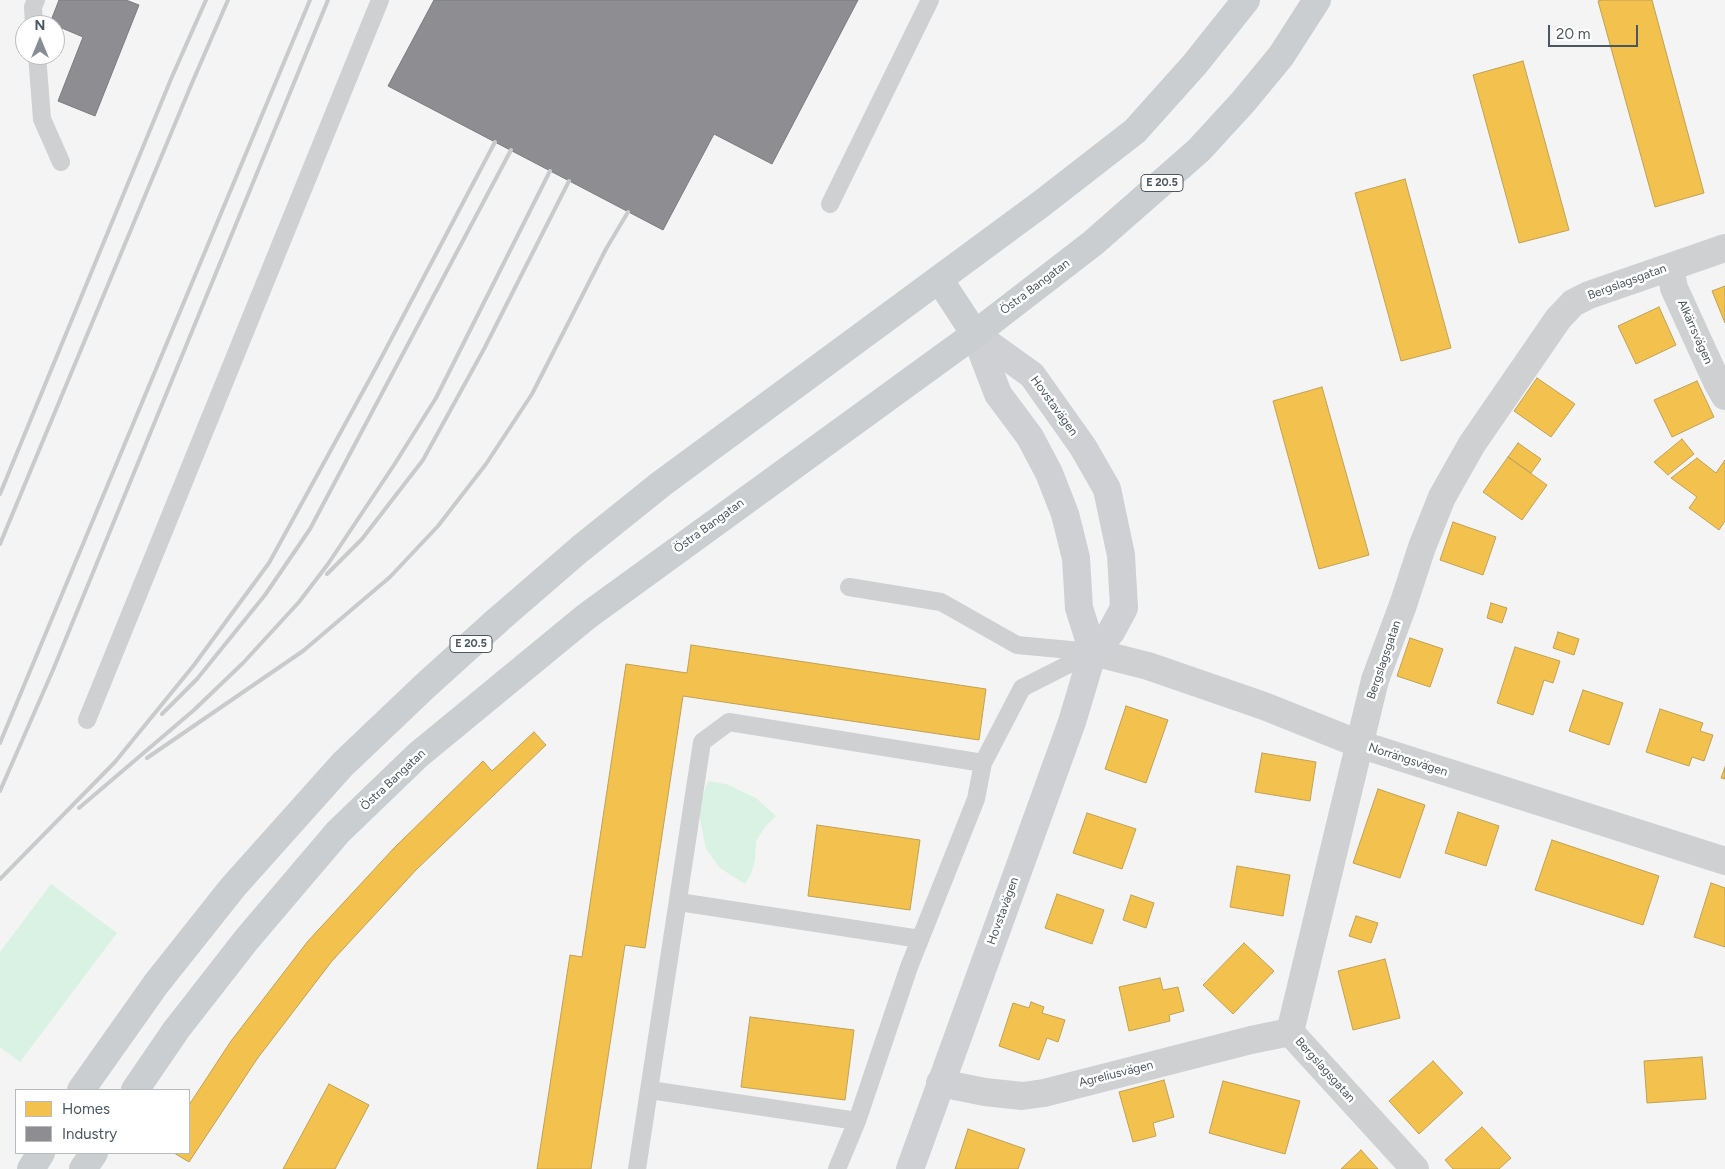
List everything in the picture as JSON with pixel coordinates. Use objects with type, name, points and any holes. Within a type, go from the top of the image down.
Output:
[{"type":"main road","name":"E 20.5","points":[[82,1089],[156,984],[233,887],[343,764],[425,686],[499,618],[580,549],[661,484],[1041,204],[1135,131],[1195,64],[1246,0]]},
{"type":"main road","name":"Östra Bangatan","points":[[136,1089],[176,1030],[247,939],[338,832],[418,755],[587,616],[975,334],[1093,243],[1200,150],[1281,56],[1317,0]]},
{"type":"main road","points":[[939,279],[975,334]]},
{"type":"main road","points":[[31,1169],[39,1154]]},
{"type":"main road","points":[[83,1169],[93,1154]]},
{"type":"street","name":"Bergslagsgatan","points":[[1415,1169],[1290,1032],[1375,680],[1422,547],[1442,497],[1472,444],[1558,320],[1573,303],[1590,295],[1725,248]]},
{"type":"street","name":"Alkärrsvägen","points":[[1670,267],[1674,288],[1725,396]]},
{"type":"street","points":[[975,334],[998,394],[1030,437],[1049,473],[1066,514],[1076,558],[1079,608],[1093,652]]},
{"type":"street","name":"Hovstavägen","points":[[910,1169],[1072,722],[1093,652],[1111,632],[1124,608],[1121,555],[1106,489],[1083,447],[1032,375],[975,334]]},
{"type":"street","name":"Norrängsvägen","points":[[1093,652],[1148,666],[1255,703],[1359,744],[1725,861]]},
{"type":"street","name":"Agreliusvägen","points":[[940,1083],[985,1092],[1022,1096],[1044,1093],[1251,1040],[1290,1032]]},
{"type":"lane","points":[[33,15],[33,7],[36,0]]},
{"type":"lane","points":[[87,720],[380,0]]},
{"type":"lane","points":[[830,204],[930,0]]},
{"type":"lane","points":[[38,65],[42,119],[61,162]]},
{"type":"lane","points":[[848,587],[941,602],[1017,645],[1093,652]]},
{"type":"lane","points":[[837,1169],[857,1121],[909,967],[976,799],[983,763],[1022,688],[1093,652]]},
{"type":"lane","points":[[642,1169],[650,1090],[702,742],[729,722],[983,763]]},
{"type":"lane","points":[[679,902],[920,939]]},
{"type":"lane","points":[[650,1090],[857,1121]]},
{"type":"green space","points":[[708,781],[726,784],[756,798],[776,816],[765,827],[756,841],[755,860],[751,874],[745,884],[720,868],[706,849],[700,820],[700,803]]},
{"type":"green space","points":[[51,884],[117,933],[20,1062],[0,1047],[0,952]]},
{"type":"building: Homes","points":[[1652,0],[1704,193],[1655,207],[1598,1]]},
{"type":"building: Homes","points":[[1523,61],[1569,230],[1519,243],[1473,75]]},
{"type":"building: Homes","points":[[1405,179],[1451,348],[1401,361],[1355,193]]},
{"type":"building: Homes","points":[[1725,286],[1725,323],[1712,291]]},
{"type":"building: Homes","points":[[1659,307],[1676,345],[1636,364],[1618,326]]},
{"type":"building: Homes","points":[[1537,378],[1575,404],[1551,437],[1514,411]]},
{"type":"building: Homes","points":[[1697,381],[1714,417],[1672,437],[1654,400]]},
{"type":"building: Homes","points":[[1322,387],[1369,555],[1319,569],[1273,401]]},
{"type":"building: Homes","points":[[1682,439],[1694,454],[1668,475],[1654,462]]},
{"type":"building: Homes","points":[[1518,443],[1541,459],[1531,473],[1508,457]]},
{"type":"building: Homes","points":[[1508,457],[1547,485],[1522,520],[1483,492]]},
{"type":"building: Homes","points":[[1697,458],[1716,473],[1725,460],[1725,521],[1719,530],[1689,508],[1697,497],[1671,478]]},
{"type":"building: Homes","points":[[1453,522],[1496,537],[1483,575],[1440,560]]},
{"type":"building: Homes","points":[[1491,603],[1507,608],[1502,623],[1487,618]]},
{"type":"building: Homes","points":[[1558,632],[1579,639],[1574,655],[1553,648]]},
{"type":"building: Homes","points":[[1410,638],[1443,649],[1430,687],[1397,676]]},
{"type":"building: Homes","points":[[691,645],[986,689],[979,740],[683,696],[645,948],[625,945],[591,1169],[537,1169],[570,955],[582,957],[626,664],[687,673]]},
{"type":"building: Homes","points":[[1515,647],[1560,661],[1553,683],[1544,680],[1533,715],[1497,703]]},
{"type":"building: Homes","points":[[1583,690],[1623,703],[1609,745],[1569,731]]},
{"type":"building: Homes","points":[[1126,706],[1168,720],[1146,783],[1105,769]]},
{"type":"building: Homes","points":[[1660,709],[1703,723],[1700,731],[1713,735],[1704,761],[1692,757],[1689,766],[1646,752]]},
{"type":"building: Homes","points":[[534,732],[546,745],[416,870],[332,961],[257,1059],[189,1162],[176,1154],[190,1154],[190,1103],[231,1041],[308,941],[394,848],[483,761],[492,771]]},
{"type":"building: Homes","points":[[1262,753],[1316,762],[1310,801],[1255,792]]},
{"type":"building: Homes","points":[[1725,767],[1725,779],[1721,778]]},
{"type":"building: Homes","points":[[1378,789],[1425,805],[1400,878],[1353,863]]},
{"type":"building: Homes","points":[[1458,812],[1499,826],[1486,866],[1445,853]]},
{"type":"building: Homes","points":[[1087,813],[1136,829],[1122,869],[1073,853]]},
{"type":"building: Homes","points":[[817,825],[920,840],[910,910],[808,896]]},
{"type":"building: Homes","points":[[1552,840],[1659,876],[1643,925],[1535,890]]},
{"type":"building: Homes","points":[[1237,866],[1290,875],[1283,916],[1230,907]]},
{"type":"building: Homes","points":[[1711,883],[1725,888],[1725,947],[1694,937]]},
{"type":"building: Homes","points":[[1057,894],[1104,910],[1092,944],[1045,928]]},
{"type":"building: Homes","points":[[1131,895],[1154,903],[1146,928],[1123,920]]},
{"type":"building: Homes","points":[[1356,916],[1378,923],[1371,943],[1349,936]]},
{"type":"building: Homes","points":[[1244,943],[1274,971],[1233,1014],[1203,985]]},
{"type":"building: Homes","points":[[1385,959],[1400,1018],[1353,1030],[1338,971]]},
{"type":"building: Homes","points":[[1160,978],[1163,990],[1178,987],[1184,1011],[1169,1015],[1170,1021],[1129,1031],[1119,987]]},
{"type":"building: Homes","points":[[1031,1002],[1044,1007],[1042,1013],[1065,1020],[1058,1042],[1047,1038],[1039,1060],[999,1046],[1013,1003],[1029,1008]]},
{"type":"building: Homes","points":[[750,1017],[854,1030],[845,1100],[741,1087]]},
{"type":"building: Homes","points":[[1702,1057],[1706,1099],[1647,1103],[1644,1061]]},
{"type":"building: Homes","points":[[1433,1061],[1463,1093],[1419,1134],[1389,1101]]},
{"type":"building: Homes","points":[[1164,1080],[1174,1117],[1153,1123],[1156,1136],[1133,1142],[1119,1092]]},
{"type":"building: Homes","points":[[1223,1081],[1300,1101],[1285,1154],[1209,1133]]},
{"type":"building: Homes","points":[[329,1084],[369,1105],[335,1169],[283,1169]]},
{"type":"building: Homes","points":[[1482,1127],[1511,1158],[1499,1169],[1453,1169],[1445,1160]]},
{"type":"building: Homes","points":[[968,1129],[1025,1149],[1018,1169],[955,1169]]},
{"type":"building: Homes","points":[[1361,1150],[1378,1169],[1341,1169]]},
{"type":"building: Industry","points":[[59,0],[126,0],[139,5],[95,116],[58,101],[83,37],[65,29],[65,15],[53,15]]},
{"type":"building: Industry","points":[[434,0],[858,0],[772,164],[714,134],[663,230],[388,86]]},
{"type":"railway","points":[[0,494],[171,79],[206,0]]},
{"type":"railway","points":[[0,544],[228,0]]},
{"type":"railway","points":[[0,743],[310,0]]},
{"type":"railway","points":[[0,791],[53,670],[328,0]]},
{"type":"railway","points":[[0,879],[115,762],[194,665],[269,563],[378,364],[495,142]]},
{"type":"railway","points":[[162,714],[197,679],[265,595],[310,529],[511,150]]},
{"type":"railway","points":[[79,808],[194,710],[243,663],[299,602],[328,564],[436,398],[550,171]]},
{"type":"railway","points":[[327,574],[362,539],[423,460],[484,349],[569,181]]},
{"type":"railway","points":[[147,758],[303,651],[390,577],[438,526],[486,464],[532,394],[606,249],[628,212]]}]
